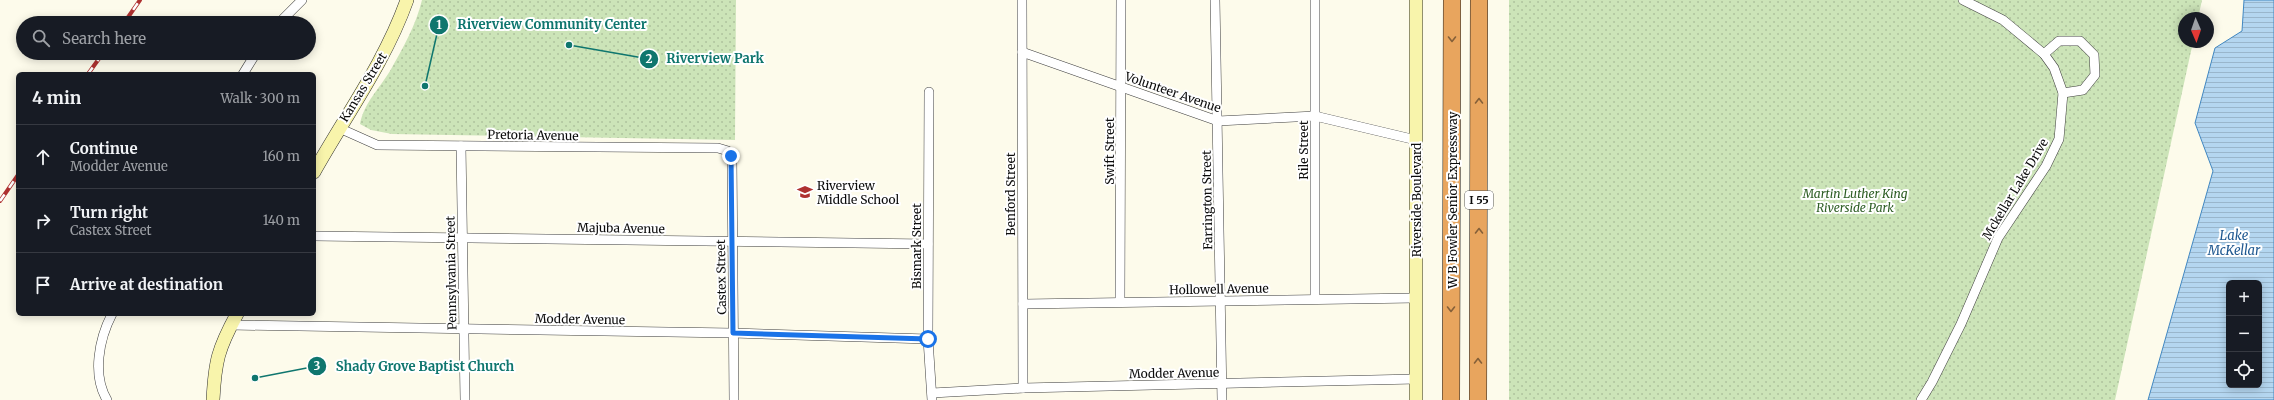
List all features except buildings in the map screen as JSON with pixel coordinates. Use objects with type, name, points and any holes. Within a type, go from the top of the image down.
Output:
[{"type":"highway","name":"W B Fowler Senior Expressway","points":[[1451,400],[1452,0]]},
{"type":"highway","name":"I 55","points":[[1478,400],[1479,0]]},
{"type":"street","points":[[286,16],[302,0]]},
{"type":"street","name":"Kansas Street","points":[[316,168],[385,50],[396,29],[407,0]]},
{"type":"street","name":"Benford Street","points":[[1022,0],[1023,388]]},
{"type":"street","name":"Swift Street","points":[[1120,302],[1121,0]]},
{"type":"street","name":"Farrington Street","points":[[1215,0],[1222,400]]},
{"type":"street","name":"Rile Street","points":[[1315,0],[1315,300]]},
{"type":"street","name":"Riverside Boulevard","points":[[1416,0],[1416,400]]},
{"type":"street","name":"Mckellar Lake Drive","points":[[1921,400],[1932,382],[1961,324],[1998,238],[2046,166],[2059,139],[2063,93],[2054,68],[2044,54],[2003,20],[1962,0]]},
{"type":"street","points":[[2044,54],[2060,41],[2080,41],[2094,55],[2095,75],[2083,90],[2063,93]]},
{"type":"street","name":"Volunteer Avenue","points":[[1022,52],[1218,121],[1315,116],[1416,140]]},
{"type":"street","points":[[244,72],[252,60]]},
{"type":"street","name":"Bismark Street","points":[[929,92],[928,339],[932,397]]},
{"type":"street","name":"Pretoria Avenue","points":[[339,128],[377,145],[718,148],[726,150],[730,153]]},
{"type":"street","name":"Pennsylvania Street","points":[[461,146],[465,400]]},
{"type":"street","name":"Castex Street","points":[[730,153],[732,159],[734,400]]},
{"type":"street","name":"Majuba Avenue","points":[[316,236],[928,244]]},
{"type":"street","name":"Hollowell Avenue","points":[[1023,304],[1415,298]]},
{"type":"street","points":[[107,400],[100,388],[98,362],[106,327],[111,316]]},
{"type":"street","points":[[213,400],[215,365],[219,348],[234,320]]},
{"type":"street","name":"Modder Avenue","points":[[234,320],[464,328],[733,333],[928,339]]},
{"type":"street","name":"Modder Avenue","points":[[932,397],[1023,388],[1416,379]]},
{"type":"green space","points":[[422,0],[736,0],[735,140],[392,134],[371,130],[360,124],[362,116],[368,103],[390,71],[404,45],[413,27]]},
{"type":"green space","name":"Martin Luther King Riverside Park","points":[[1509,0],[2202,0],[2199,12],[2178,12],[2178,48],[2192,48],[2115,400],[1509,400]]},
{"type":"water","name":"Lake McKellar","points":[[2244,0],[2274,0],[2274,400],[2148,400],[2213,171],[2195,123],[2215,48],[2242,31]]},
{"type":"railway","points":[[129,16],[140,0]]},
{"type":"railway","points":[[89,72],[98,60]]},
{"type":"railway","points":[[0,201],[16,178]]},
{"type":"place","name":"Riverview Park","points":[[569,45]]},
{"type":"place","name":"Riverview Community Center","points":[[425,86]]},
{"type":"place","name":"Riverview Middle School","points":[[805,192]]},
{"type":"place","name":"Shady Grove Baptist Church","points":[[255,378]]},
{"type":"route","points":[[731,156],[733,333],[928,339]]}]
